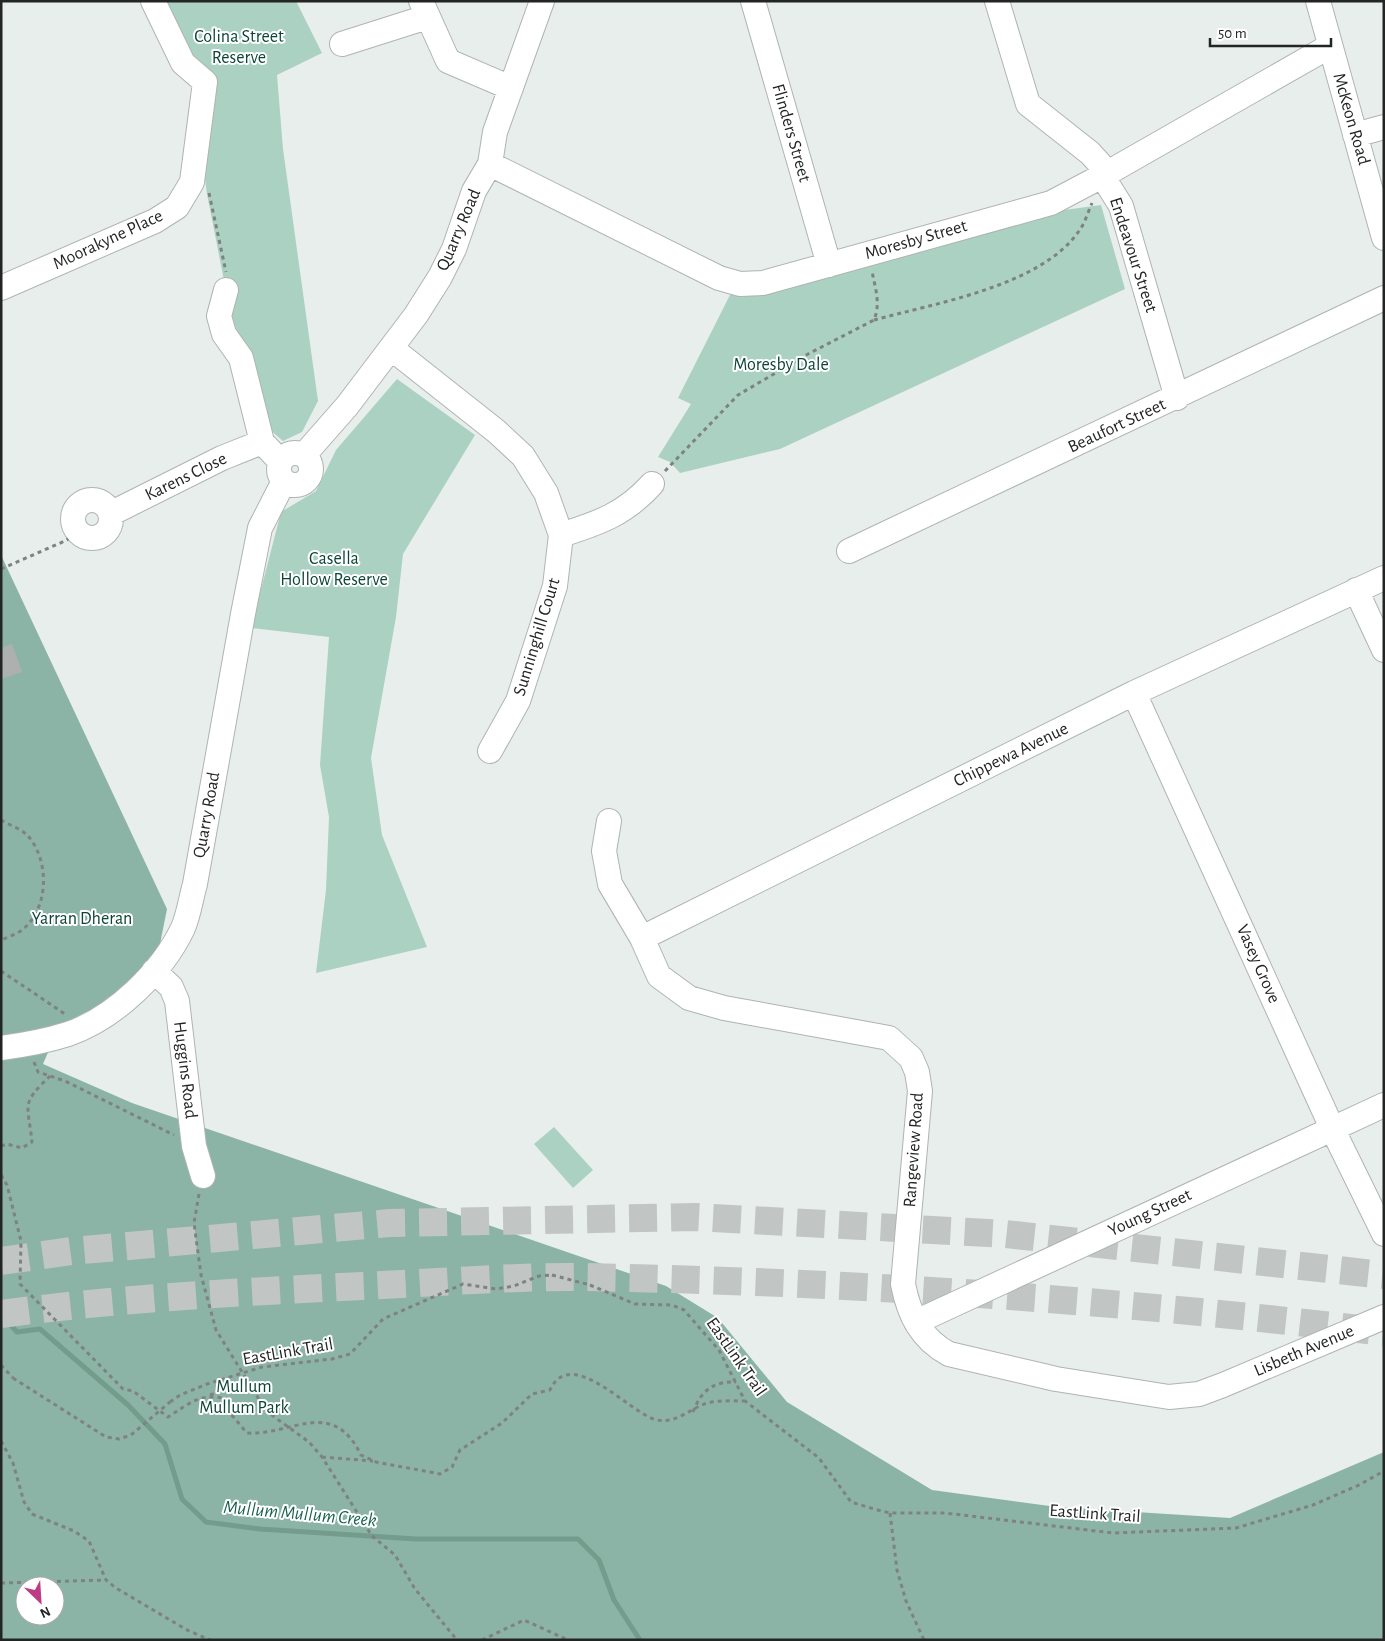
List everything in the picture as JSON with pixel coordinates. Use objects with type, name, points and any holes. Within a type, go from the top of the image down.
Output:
[{"type":"street","name":"Moorakyne Place","points":[[1,288],[178,208],[192,182],[205,82],[183,62],[153,1]]},
{"type":"street","name":"Quarry Road","points":[[1,1048],[28,1045],[70,1033],[114,1009],[138,989],[154,972],[168,954],[184,926],[196,884],[243,614],[260,528],[288,454],[294,452],[304,455],[347,406],[416,315],[440,277],[454,249],[474,191],[490,164],[495,132],[542,1]]},
{"type":"street","name":"Flinders Street","points":[[753,1],[829,266]]},
{"type":"street","name":"Endeavour Street","points":[[997,1],[1028,104],[1090,153],[1100,164],[1121,206],[1177,398]]},
{"type":"street","name":"McKeon Road","points":[[1318,1],[1384,238]]},
{"type":"street","points":[[342,44],[424,9],[448,62],[511,88]]},
{"type":"street","name":"Moresby Street","points":[[490,164],[719,278],[740,284],[763,283],[1051,203],[1104,175],[1330,46]]},
{"type":"street","points":[[1355,134],[1384,127]]},
{"type":"street","points":[[226,290],[220,318],[224,334],[241,358],[262,442],[282,471]]},
{"type":"street","name":"Beaufort Street","points":[[849,552],[1177,398],[1384,298]]},
{"type":"street","name":"Sunninghill Court","points":[[391,348],[496,431],[523,456],[546,493],[561,535],[555,586],[518,701],[490,751]]},
{"type":"street","name":"Karens Close","points":[[76,528],[74,516],[80,505],[85,502],[91,500],[103,504],[110,514],[222,458],[262,442]]},
{"type":"street","points":[[561,535],[613,517],[639,498],[652,484]]},
{"type":"street","name":"Chippewa Avenue","points":[[642,938],[1134,693],[1384,578]]},
{"type":"street","points":[[1356,590],[1384,650]]},
{"type":"street","name":"Vasey Grove","points":[[1134,693],[1332,1128],[1384,1234]]},
{"type":"street","name":"Rangeview Road","points":[[609,821],[604,851],[610,884],[642,938],[659,976],[688,998],[724,1008],[889,1038],[911,1058],[917,1072],[920,1090],[902,1284],[907,1308],[937,1347],[950,1354],[1056,1379],[1169,1397],[1199,1394],[1224,1385]]},
{"type":"street","name":"Huggins Road","points":[[154,972],[171,987],[177,1000],[194,1146],[203,1176]]},
{"type":"street","name":"Young Street","points":[[916,1322],[1384,1105]]},
{"type":"street","name":"Lisbeth Avenue","points":[[1224,1385],[1384,1317]]},
{"type":"path","points":[[652,484],[738,395],[808,354],[874,320],[1011,281],[1059,253],[1080,230],[1104,175]]},
{"type":"path","points":[[207,184],[229,282],[226,290]]},
{"type":"path","points":[[869,253],[878,297],[878,311],[874,320]]},
{"type":"path","points":[[1,569],[67,540],[76,528]]},
{"type":"path","points":[[1,820],[27,834],[39,850],[43,870],[42,902],[37,914],[22,931],[1,940]]},
{"type":"path","points":[[1,971],[84,1026]]},
{"type":"path","points":[[28,1045],[38,1072],[65,1081],[194,1146]]},
{"type":"path","points":[[1,1146],[7,1144],[22,1148],[32,1142],[27,1108],[30,1096],[50,1076]]},
{"type":"path","points":[[1,1175],[7,1185],[22,1241],[20,1284],[123,1389],[133,1391],[168,1416],[192,1401],[228,1388],[249,1383]]},
{"type":"path","points":[[203,1176],[194,1223],[201,1275],[216,1330],[241,1373],[273,1416],[309,1442],[322,1457],[372,1536],[396,1555],[415,1589],[457,1640]]},
{"type":"path","name":"EastLink Trail","points":[[1,1365],[13,1378],[106,1437],[118,1439],[130,1435],[180,1395],[262,1367],[332,1359],[350,1354],[384,1319],[447,1289],[463,1284],[496,1289],[505,1288],[539,1276],[552,1275],[590,1285],[635,1304],[672,1305],[684,1310],[719,1350],[746,1401],[819,1458],[851,1502],[890,1513],[945,1513],[1113,1533],[1236,1528],[1313,1505],[1359,1485],[1384,1471]]},
{"type":"path","points":[[322,1457],[376,1462],[440,1474],[452,1467],[460,1450],[502,1423],[532,1394],[550,1390],[554,1381],[562,1375],[582,1376],[604,1385],[633,1408],[657,1420],[676,1418],[692,1412],[705,1404],[719,1401],[746,1401]]},
{"type":"path","points":[[692,1412],[704,1392],[712,1384],[736,1382]]},
{"type":"path","points":[[210,1395],[222,1398],[230,1413],[247,1433],[264,1434],[288,1426],[322,1422],[336,1427],[356,1443],[361,1455],[376,1462]]},
{"type":"path","points":[[1,1441],[13,1463],[24,1502],[32,1514],[74,1531],[88,1541],[106,1580]]},
{"type":"path","points":[[890,1513],[897,1570],[906,1601],[924,1640]]},
{"type":"path","points":[[1,1583],[106,1580],[187,1630],[210,1640]]},
{"type":"path","points":[[482,1640],[524,1620],[568,1640]]},
{"type":"green space","name":"Colina Street Reserve","points":[[166,1],[296,1],[322,53],[277,75],[283,149],[318,401],[302,432],[283,441],[268,428],[256,377],[231,316],[207,194],[199,136],[205,82]]},
{"type":"green space","name":"Moresby Dale","points":[[1101,205],[1125,289],[780,449],[680,473],[670,462],[658,457],[691,404],[678,398],[731,293],[1042,213]]},
{"type":"green space","name":"Casella Hollow Reserve","points":[[397,379],[475,435],[403,554],[396,617],[371,758],[382,835],[427,947],[316,973],[326,890],[329,817],[320,765],[329,637],[251,628],[281,512],[316,491],[336,450]]},
{"type":"green space","name":"Mullum Mullum Park","points":[[1,555],[167,909],[158,954],[105,1005],[59,1027],[43,1064],[132,1103],[666,1286],[718,1318],[787,1402],[932,1490],[1057,1507],[1230,1518],[1384,1452],[1384,1640],[1,1640]]},
{"type":"green space","points":[[554,1127],[593,1170],[573,1188],[534,1144]]},
{"type":"building","points":[[12,644],[22,672],[1,679],[1,648]]},
{"type":"waterway","name":"Mullum Mullum Creek","points":[[1,1314],[17,1332],[40,1329],[128,1405],[165,1444],[182,1499],[206,1522],[260,1529],[416,1539],[578,1539],[599,1560],[614,1600],[640,1640]]},
{"type":"tunnel","points":[[1,1261],[72,1251],[390,1223],[696,1217],[1006,1234],[1384,1275]]},
{"type":"tunnel","points":[[1,1314],[46,1308],[227,1293],[502,1279],[585,1277],[785,1283],[985,1294],[1185,1311],[1384,1332]]},
{"type":"park label","name":"Yarran Dheran","points":[[82,919]]}]
